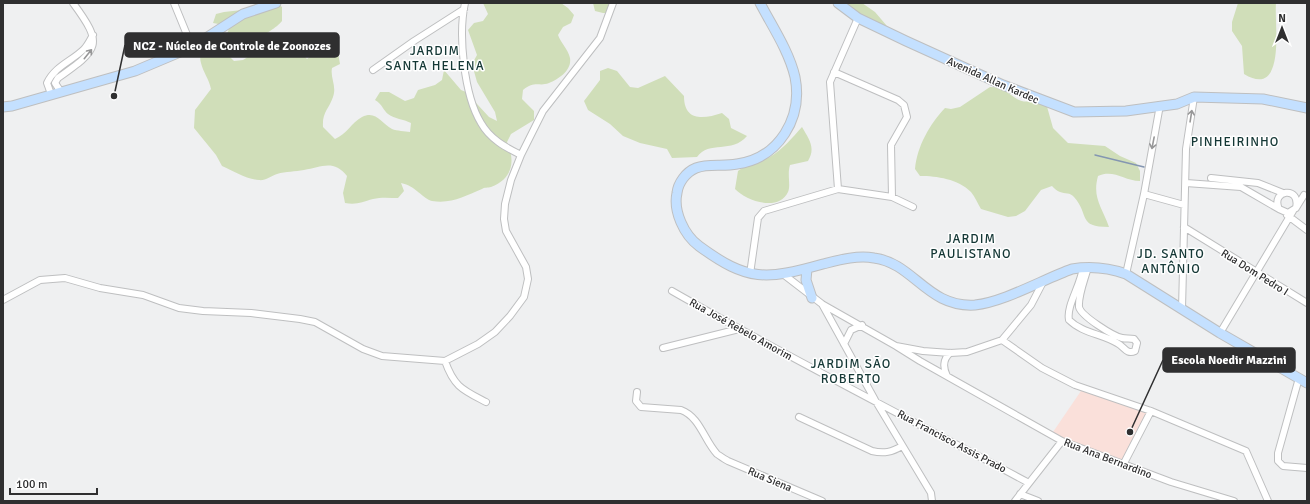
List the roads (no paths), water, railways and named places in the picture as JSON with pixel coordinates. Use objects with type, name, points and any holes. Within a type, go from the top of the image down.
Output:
[{"type":"street","points":[[56,93],[56,83],[58,78],[85,58],[92,49],[93,34],[73,3]]},
{"type":"street","points":[[174,3],[192,47]]},
{"type":"street","points":[[3,107],[12,106],[135,71],[192,47],[243,14],[276,3]]},
{"type":"street","points":[[3,300],[40,280],[65,278],[100,288],[144,295],[179,308],[300,319],[315,322],[363,350],[382,356],[446,361],[478,344],[495,332],[510,316],[524,297],[528,279],[526,267],[506,231],[504,219],[505,204],[521,155],[543,111],[600,38],[613,3]]},
{"type":"street","points":[[760,3],[788,58],[794,76],[797,93],[796,108],[792,122],[784,136],[774,147],[758,158],[736,164],[707,165],[696,168],[687,174],[680,182],[676,194],[677,209],[682,225],[694,242],[720,262],[750,274],[766,276],[783,274],[838,260],[859,257],[888,261],[900,268],[939,298],[962,305],[977,304],[1043,282],[1061,273],[1085,267],[1111,269],[1126,274],[1220,333],[1303,380],[1278,453],[1278,461],[1283,466],[1307,468]]},
{"type":"street","name":"Avenida Allan Kardec","points":[[838,3],[858,18],[1003,85],[1074,112],[1120,112],[1160,105],[1177,104],[1194,97]]},
{"type":"street","points":[[465,6],[464,62],[474,110],[481,123],[492,137],[504,146],[521,155]]},
{"type":"street","points":[[373,70],[465,6]]},
{"type":"street","points":[[838,189],[830,90],[834,72],[858,18]]},
{"type":"street","points":[[56,93],[47,83],[49,77],[67,61],[84,49],[93,34]]},
{"type":"street","points":[[834,72],[898,100],[904,105],[906,117],[891,145],[892,197]]},
{"type":"street","points":[[1182,309],[1186,149],[1194,97],[1263,99],[1307,108]]},
{"type":"street","points":[[1126,274],[1144,194],[1160,105]]},
{"type":"street","points":[[1211,178],[1258,183],[1284,194],[1295,196],[1297,202],[1290,218],[1220,333]]},
{"type":"street","points":[[1186,183],[1240,187],[1281,210],[1307,230]]},
{"type":"street","points":[[750,274],[760,214],[838,189],[892,197],[913,207]]},
{"type":"street","points":[[1144,194],[1184,205]]},
{"type":"street","points":[[1263,201],[1284,194],[1306,195]]},
{"type":"street","points":[[1281,210],[1277,201],[1284,194]]},
{"type":"street","points":[[1294,210],[1306,195]]},
{"type":"street","points":[[1281,210],[1294,210]]},
{"type":"street","name":"Rua Dom Pedro I","points":[[1184,227],[1256,273],[1307,303]]},
{"type":"street","points":[[1085,267],[1079,301],[1080,309],[1086,317],[1116,335],[1122,338],[1134,339],[1137,343],[1135,351],[1131,353],[1118,343],[1074,325],[1069,320],[1069,309],[1080,285],[1085,267]]},
{"type":"street","points":[[807,268],[806,280],[812,298]]},
{"type":"street","name":"Rua Ana Bernardino","points":[[783,274],[812,298],[822,304],[862,325],[920,361],[1062,441],[1123,465],[1234,501]]},
{"type":"street","points":[[896,346],[923,351],[950,353],[967,352],[1002,340],[1031,305],[1043,282]]},
{"type":"street","name":"Rua José Rebelo Amorim","points":[[672,291],[739,329],[875,400]]},
{"type":"street","points":[[822,304],[875,400],[931,492],[932,499]]},
{"type":"street","points":[[1069,309],[1080,309]]},
{"type":"street","points":[[844,344],[851,330],[862,325]]},
{"type":"street","points":[[663,348],[739,329]]},
{"type":"street","points":[[1002,340],[1042,368],[1075,385],[1151,411],[1246,451],[1268,501]]},
{"type":"street","points":[[920,361],[920,354],[923,351]]},
{"type":"street","points":[[948,376],[944,370],[944,365],[946,356],[950,353]]},
{"type":"street","points":[[446,361],[450,376],[456,385],[462,390],[486,402]]},
{"type":"street","name":"Rua Siena","points":[[637,392],[636,401],[641,406],[688,412],[717,453],[728,461],[822,501]]},
{"type":"street","name":"Rua Francisco Assis Prado","points":[[875,400],[1029,483]]},
{"type":"street","points":[[1123,465],[1151,411]]},
{"type":"street","points":[[799,417],[872,451],[882,453],[891,452],[902,446]]},
{"type":"street","points":[[1015,501],[1062,441]]},
{"type":"street","points":[[1020,494],[1038,501]]},
{"type":"waterway","points":[[1095,155],[1144,167]]},
{"type":"place","name":"NCZ - Núcleo de Controle de Zoonozes","points":[[114,96]]},
{"type":"place","name":"Escola Noedir Mazzini","points":[[1130,432]]},
{"type":"district","name":"JARDIM SANTA HELENA","points":[[435,58]]},
{"type":"district","name":"PINHEIRINHO","points":[[1235,141]]},
{"type":"district","name":"JARDIM PAULISTANO","points":[[971,246]]},
{"type":"district","name":"JD. SANTO ANTÔNIO","points":[[1171,260]]},
{"type":"district","name":"JARDIM SÃO ROBERTO","points":[[851,370]]}]
